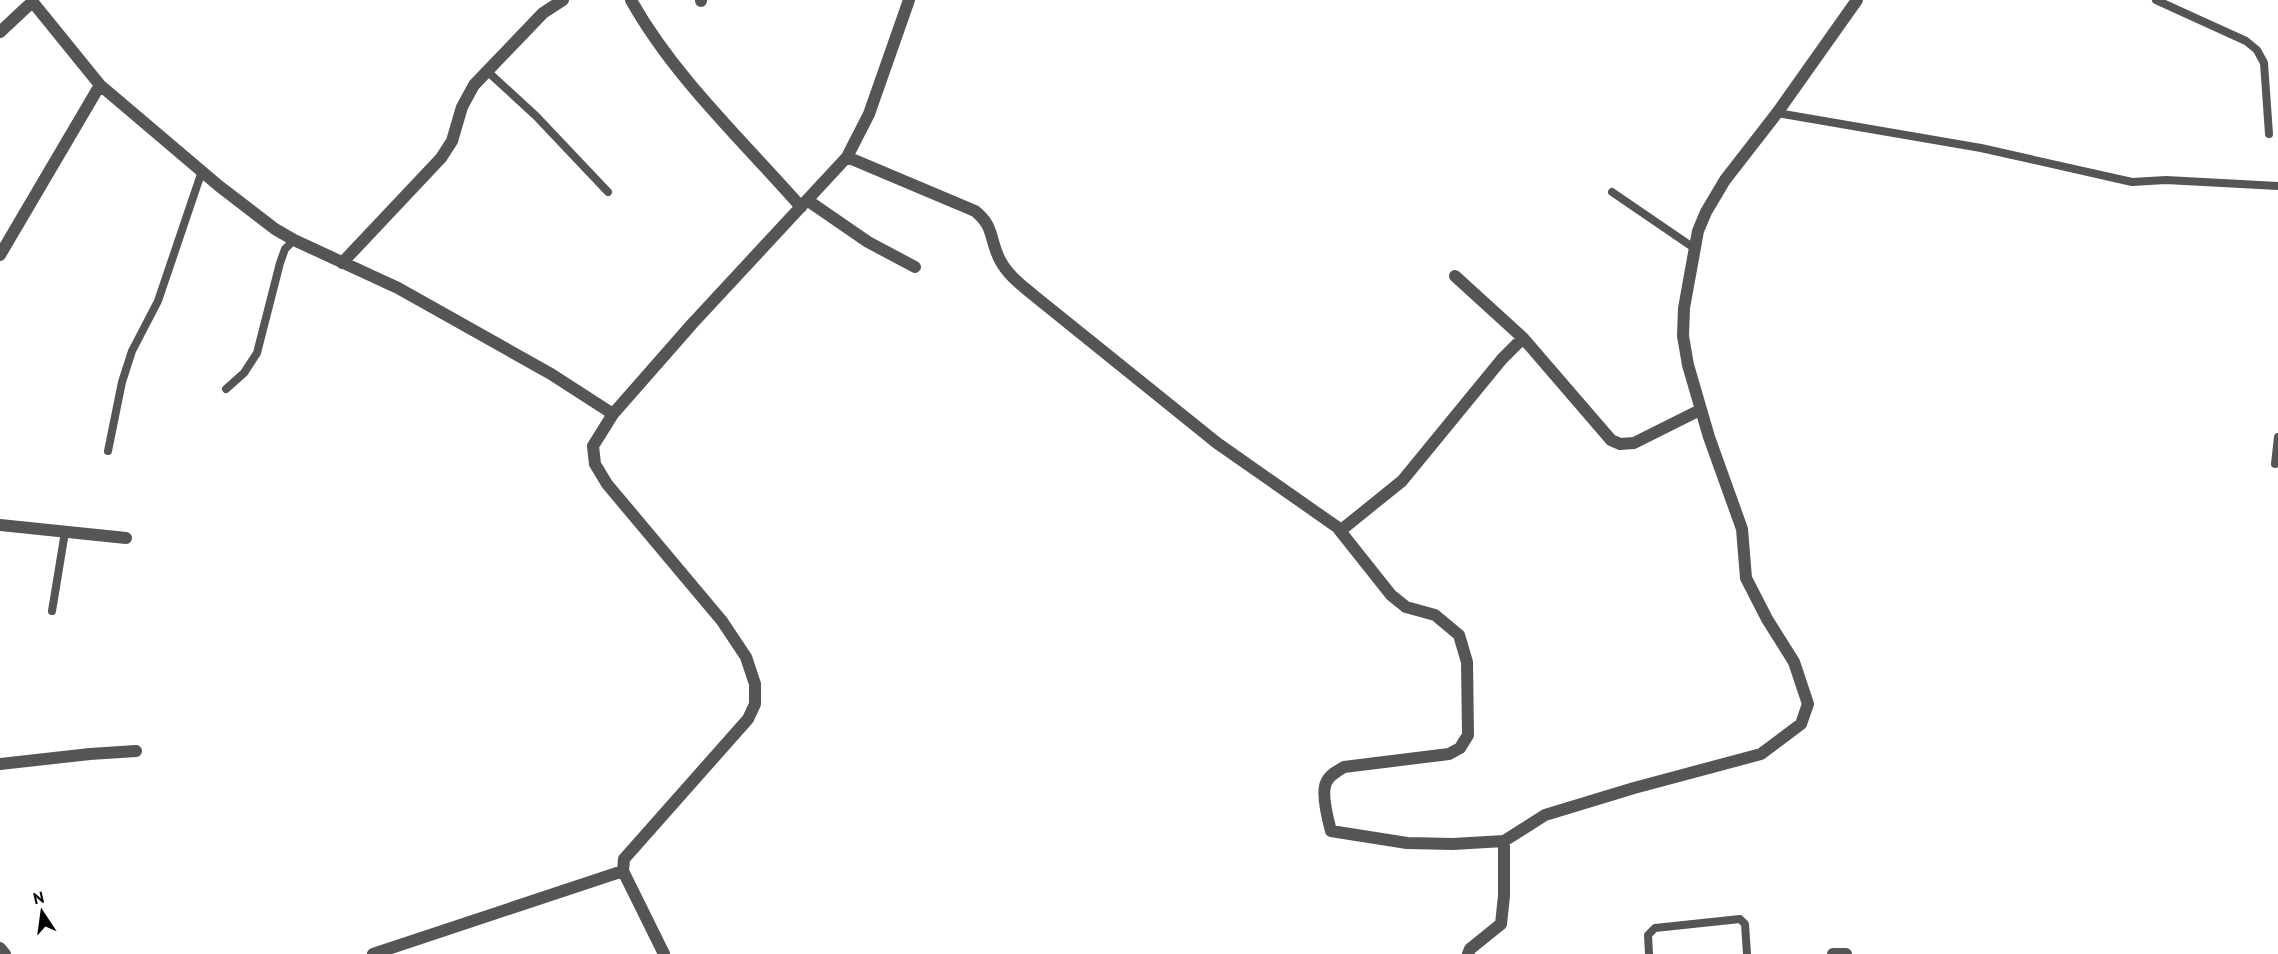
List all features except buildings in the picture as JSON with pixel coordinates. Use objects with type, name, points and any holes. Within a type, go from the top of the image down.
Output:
[{"type":"street","points":[[342,262],[441,158],[452,141],[462,107],[474,85],[543,14],[563,0]]},
{"type":"street","points":[[631,0],[652,34],[692,85],[804,203],[868,242],[915,267]]},
{"type":"street","points":[[664,954],[623,870],[624,859],[747,719],[755,704],[755,684],[746,657],[722,621],[607,484],[595,464],[593,446],[613,414],[692,324],[847,157],[868,114],[909,0]]},
{"type":"street","points":[[847,157],[975,211],[986,219],[1000,261],[1010,275],[1217,443],[1340,531],[1391,595],[1406,607],[1435,615],[1459,635],[1467,662],[1468,735],[1460,748],[1449,754],[1344,767],[1333,773],[1325,784],[1326,812],[1330,831],[1407,843],[1453,844],[1504,841],[1545,815],[1761,754],[1801,724],[1808,704],[1794,662],[1767,619],[1746,578],[1742,529],[1700,410],[1683,336],[1684,308],[1694,248],[1706,212],[1725,180],[1777,113],[1857,0]]},
{"type":"street","points":[[1,30],[32,1],[100,85],[201,171],[275,229],[398,288],[551,374],[613,414]]},
{"type":"street","points":[[0,255],[100,85]]},
{"type":"street","points":[[1455,276],[1523,338],[1611,440],[1620,444],[1634,443],[1700,410]]},
{"type":"street","points":[[1340,531],[1402,481],[1502,359],[1523,338]]},
{"type":"street","points":[[0,525],[126,538]]},
{"type":"street","points":[[0,764],[80,754],[136,751]]},
{"type":"street","points":[[1468,954],[1470,949],[1501,924],[1504,896],[1504,841]]},
{"type":"street","points":[[373,954],[623,870]]},
{"type":"street","points":[[0,948],[5,954]]},
{"type":"street","points":[[1833,954],[1846,954]]},
{"type":"lane","points":[[2156,0],[2246,41],[2257,50],[2264,63],[2269,134]]},
{"type":"lane","points":[[487,71],[536,116],[608,192]]},
{"type":"lane","points":[[1777,113],[1981,148],[2132,182],[2166,180],[2278,186]]},
{"type":"lane","points":[[108,451],[122,382],[132,351],[158,302],[201,171]]},
{"type":"lane","points":[[1612,192],[1694,248]]},
{"type":"lane","points":[[226,389],[243,373],[257,353],[280,263],[285,249],[294,240]]},
{"type":"lane","points":[[2275,465],[2278,437]]},
{"type":"lane","points":[[52,611],[65,532]]},
{"type":"lane","points":[[1649,954],[1648,935],[1655,928],[1740,919],[1745,924],[1747,954]]}]
